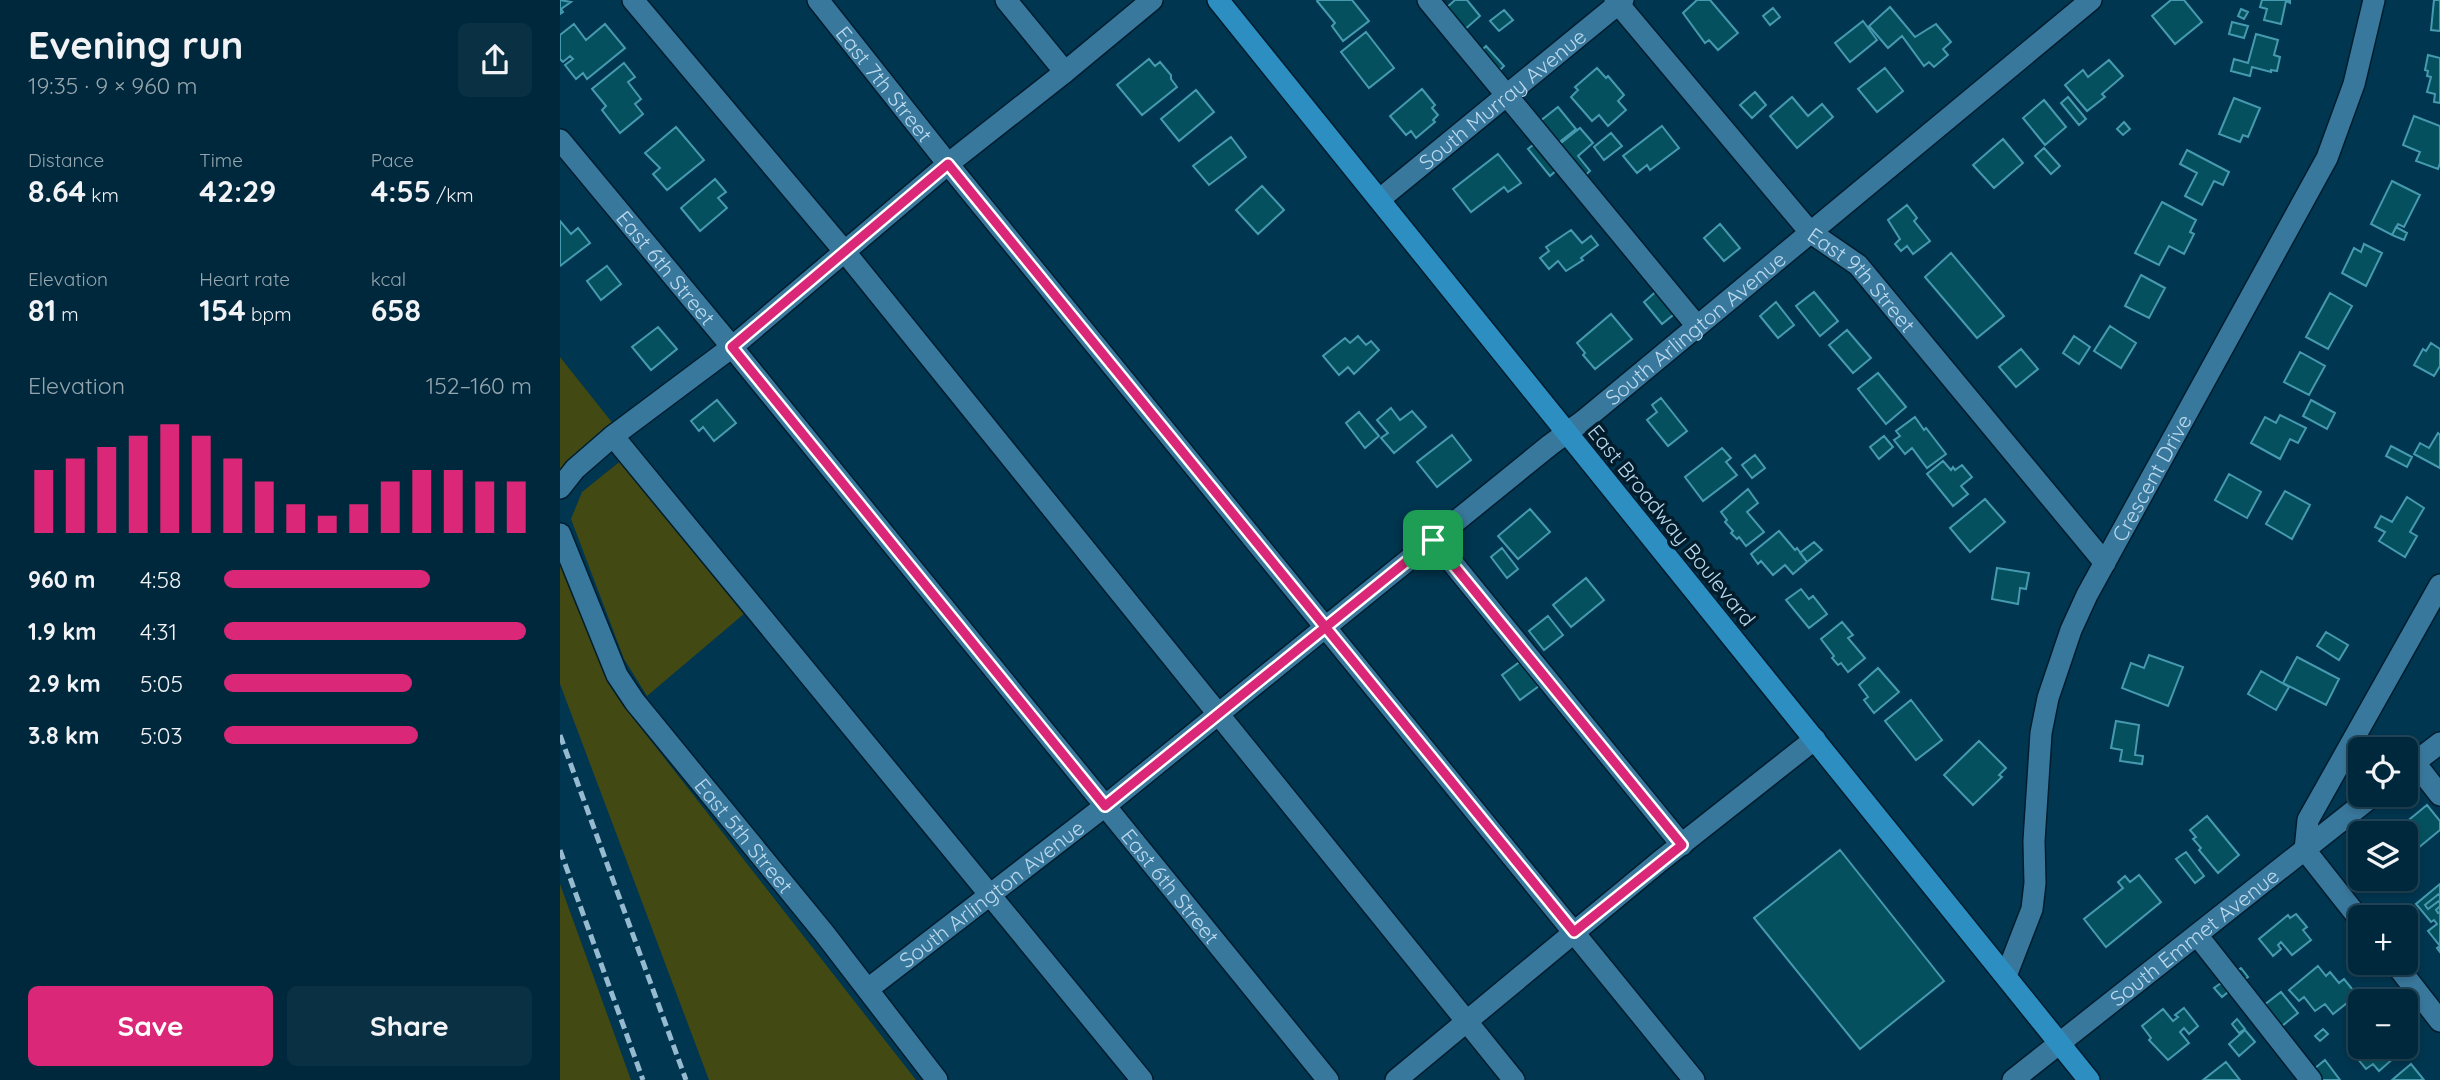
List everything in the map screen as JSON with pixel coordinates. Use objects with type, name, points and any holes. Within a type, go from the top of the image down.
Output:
[{"type":"highway","name":"East Broadway Boulevard","points":[[1218,0],[2089,1080]]},
{"type":"street","points":[[633,0],[845,252],[1514,1080]]},
{"type":"street","name":"East 7th Street","points":[[818,0],[948,164],[1327,626],[1694,1080]]},
{"type":"street","points":[[1006,0],[1065,72]]},
{"type":"street","points":[[560,488],[575,469],[613,436],[732,347],[948,164],[1152,0]]},
{"type":"street","points":[[1428,0],[1697,326]]},
{"type":"street","name":"South Arlington Avenue","points":[[868,989],[1105,806],[1567,433],[2091,0]]},
{"type":"street","name":"Crescent Drive","points":[[2006,976],[2032,909],[2041,733],[2048,698],[2071,630],[2105,563],[2328,158],[2354,84],[2374,0]]},
{"type":"street","name":"South Murray Avenue","points":[[1380,199],[1619,1]]},
{"type":"street","name":"East 9th Street","points":[[1619,1],[1810,232],[1858,265],[2105,563]]},
{"type":"street","name":"East 6th Street","points":[[560,140],[732,347],[1328,1080]]},
{"type":"street","points":[[613,436],[1142,1080]]},
{"type":"street","name":"East 5th Street","points":[[560,534],[617,675],[635,702],[868,989],[937,1080]]},
{"type":"street","points":[[1433,540],[1682,845]]},
{"type":"street","points":[[2348,905],[2305,850],[2308,820],[2440,584]]},
{"type":"street","points":[[1396,1080],[1574,932],[1815,740]]},
{"type":"street","points":[[2418,760],[2440,743]]},
{"type":"street","points":[[2418,774],[2440,795]]},
{"type":"street","name":"South Emmet Avenue","points":[[2013,1080],[2359,807]]},
{"type":"street","points":[[2197,935],[2311,1080]]},
{"type":"street","points":[[2403,975],[2440,1021]]},
{"type":"green space","points":[[560,357],[618,430],[560,485]]},
{"type":"green space","points":[[623,459],[745,613],[647,696],[624,659],[571,519],[582,492]]},
{"type":"green space","points":[[560,537],[602,665],[630,714],[916,1080],[709,1080],[560,684]]},
{"type":"green space","points":[[560,884],[631,1080],[560,1080]]},
{"type":"building","points":[[560,0],[571,2],[561,9],[563,12],[560,14]]},
{"type":"building","points":[[1318,0],[1352,0],[1369,21],[1343,41],[1332,26],[1335,23]]},
{"type":"building","points":[[1455,0],[1467,0],[1480,16],[1463,31],[1445,9]]},
{"type":"building","points":[[1697,0],[1710,0],[1738,33],[1718,50],[1709,40],[1705,43],[1683,13]]},
{"type":"building","points":[[2171,0],[2184,0],[2202,22],[2175,44],[2152,16]]},
{"type":"building","points":[[2262,0],[2290,0],[2290,3],[2286,1],[2281,24],[2264,20],[2267,9],[2260,7]]},
{"type":"building","points":[[2434,0],[2440,0],[2440,31],[2431,30]]},
{"type":"building","points":[[1890,7],[1915,37],[1936,24],[1951,42],[1943,49],[1948,55],[1934,67],[1929,62],[1924,66],[1902,36],[1888,48],[1869,26]]},
{"type":"building","points":[[1773,8],[1780,17],[1770,25],[1763,16]]},
{"type":"building","points":[[2241,9],[2248,12],[2244,19],[2238,16]]},
{"type":"building","points":[[1504,10],[1513,20],[1499,31],[1490,21]]},
{"type":"building","points":[[1863,21],[1877,40],[1850,62],[1835,43]]},
{"type":"building","points":[[2232,22],[2248,26],[2244,38],[2229,34]]},
{"type":"building","points":[[574,24],[586,40],[605,24],[625,48],[587,79],[583,73],[576,79],[565,65],[573,59],[570,56],[563,62],[560,59],[560,35]]},
{"type":"building","points":[[1366,32],[1394,68],[1369,88],[1341,52]]},
{"type":"building","points":[[2256,34],[2278,40],[2274,55],[2280,57],[2277,71],[2252,67],[2250,76],[2231,71],[2234,59],[2248,63]]},
{"type":"building","points":[[1486,46],[1504,66],[1496,74],[1478,54]]},
{"type":"building","points":[[2428,55],[2440,58],[2440,103],[2434,102],[2435,94],[2427,92],[2431,77],[2427,76],[2428,71],[2425,70]]},
{"type":"building","points":[[1149,59],[1155,66],[1160,62],[1177,87],[1142,115],[1117,85]]},
{"type":"building","points":[[2109,60],[2123,76],[2102,94],[2105,97],[2087,111],[2065,85],[2083,70],[2088,77]]},
{"type":"building","points":[[624,63],[635,77],[628,82],[641,99],[635,104],[643,114],[620,133],[602,110],[606,106],[592,89]]},
{"type":"building","points":[[1597,68],[1606,78],[1608,76],[1624,95],[1618,101],[1626,110],[1608,126],[1599,115],[1592,121],[1571,97],[1578,90],[1575,87]]},
{"type":"building","points":[[1885,68],[1903,91],[1877,112],[1858,89]]},
{"type":"building","points":[[1422,89],[1435,105],[1432,108],[1438,115],[1433,120],[1435,122],[1416,138],[1411,131],[1406,135],[1390,116]]},
{"type":"building","points":[[1196,90],[1214,112],[1179,141],[1161,119]]},
{"type":"building","points":[[1755,92],[1766,105],[1752,118],[1740,105]]},
{"type":"building","points":[[1792,97],[1808,116],[1822,104],[1833,117],[1797,148],[1770,116]]},
{"type":"building","points":[[2068,97],[2086,119],[2079,125],[2061,103]]},
{"type":"building","points":[[2234,98],[2260,108],[2248,137],[2243,135],[2240,142],[2219,134]]},
{"type":"building","points":[[2044,100],[2066,127],[2045,145],[2023,118]]},
{"type":"building","points":[[1558,107],[1576,129],[1557,144],[1539,122]]},
{"type":"building","points":[[2414,116],[2440,126],[2438,169],[2416,161],[2420,152],[2403,145]]},
{"type":"building","points":[[2124,122],[2130,129],[2123,135],[2117,129]]},
{"type":"building","points":[[1662,126],[1679,148],[1650,170],[1647,165],[1637,173],[1623,156]]},
{"type":"building","points":[[676,127],[704,160],[667,190],[653,174],[660,168],[645,153]]},
{"type":"building","points":[[1580,128],[1593,143],[1578,156],[1590,171],[1582,178],[1556,147]]},
{"type":"building","points":[[1611,133],[1622,146],[1604,160],[1594,147]]},
{"type":"building","points":[[1231,137],[1246,157],[1209,185],[1193,166]]},
{"type":"building","points":[[2003,139],[2023,163],[1994,188],[1973,165]]},
{"type":"building","points":[[1537,142],[1558,169],[1550,176],[1528,149]]},
{"type":"building","points":[[2044,148],[2060,166],[2051,174],[2035,156]]},
{"type":"building","points":[[2187,150],[2229,172],[2223,185],[2214,181],[2202,205],[2185,196],[2197,173],[2180,164]]},
{"type":"building","points":[[1498,154],[1521,183],[1508,192],[1504,187],[1471,212],[1453,189]]},
{"type":"building","points":[[715,179],[726,192],[718,198],[727,208],[700,231],[681,208]]},
{"type":"building","points":[[2392,181],[2420,195],[2404,227],[2398,224],[2392,235],[2371,224]]},
{"type":"building","points":[[1262,186],[1284,210],[1258,234],[1236,210]]},
{"type":"building","points":[[2162,202],[2196,220],[2190,232],[2194,234],[2184,254],[2169,246],[2159,265],[2135,253]]},
{"type":"building","points":[[1907,205],[1917,218],[1914,221],[1930,241],[1913,254],[1907,246],[1901,251],[1895,244],[1900,239],[1888,220]]},
{"type":"building","points":[[560,221],[571,234],[578,228],[590,243],[560,266]]},
{"type":"building","points":[[1720,224],[1740,248],[1724,261],[1704,238]]},
{"type":"building","points":[[2396,227],[2407,233],[2404,240],[2392,235]]},
{"type":"building","points":[[1571,230],[1582,243],[1591,236],[1598,245],[1581,258],[1583,260],[1566,271],[1558,261],[1549,269],[1540,258],[1549,251],[1546,247]]},
{"type":"building","points":[[2364,244],[2382,253],[2366,286],[2342,273],[2354,248],[2361,252]]},
{"type":"building","points":[[1951,253],[2004,316],[1977,338],[1925,277]]},
{"type":"building","points":[[607,266],[621,284],[601,300],[587,281]]},
{"type":"building","points":[[2141,275],[2165,288],[2149,318],[2125,306]]},
{"type":"building","points":[[1659,289],[1678,311],[1662,324],[1644,302]]},
{"type":"building","points":[[1814,292],[1838,321],[1820,336],[1796,306]]},
{"type":"building","points":[[2330,293],[2352,306],[2328,349],[2306,337]]},
{"type":"building","points":[[1776,302],[1794,325],[1778,338],[1760,316]]},
{"type":"building","points":[[1611,314],[1632,339],[1595,369],[1577,343]]},
{"type":"building","points":[[2110,326],[2136,343],[2121,368],[2094,351]]},
{"type":"building","points":[[658,327],[677,349],[651,370],[632,347]]},
{"type":"building","points":[[1847,330],[1871,358],[1853,373],[1829,345]]},
{"type":"building","points":[[1358,336],[1366,345],[1371,341],[1379,350],[1354,374],[1348,367],[1339,375],[1323,356],[1345,338],[1350,343]]},
{"type":"building","points":[[2074,336],[2090,347],[2079,364],[2063,353]]},
{"type":"building","points":[[2431,343],[2440,349],[2440,366],[2434,376],[2414,365],[2423,349],[2426,351]]},
{"type":"building","points":[[2021,349],[2038,369],[2016,387],[1999,367]]},
{"type":"building","points":[[2300,352],[2325,366],[2309,395],[2284,382]]},
{"type":"building","points":[[1878,373],[1906,407],[1886,424],[1858,389]]},
{"type":"building","points":[[1661,398],[1687,431],[1668,446],[1647,420],[1657,412],[1652,405]]},
{"type":"building","points":[[717,400],[736,423],[714,441],[703,427],[699,431],[691,421]]},
{"type":"building","points":[[2311,400],[2335,413],[2327,429],[2303,416]]},
{"type":"building","points":[[1391,408],[1400,420],[1412,411],[1426,427],[1394,453],[1381,438],[1388,433],[1377,420]]},
{"type":"building","points":[[1359,412],[1379,436],[1365,448],[1346,423]]},
{"type":"building","points":[[2280,415],[2306,428],[2298,443],[2290,439],[2280,459],[2251,443],[2265,417],[2276,423]]},
{"type":"building","points":[[1915,417],[1946,454],[1927,468],[1912,448],[1905,454],[1894,440],[1900,436],[1896,431]]},
{"type":"building","points":[[2438,433],[2440,468],[2414,454],[2420,443],[2429,448]]},
{"type":"building","points":[[1452,435],[1471,460],[1437,487],[1417,462]]},
{"type":"building","points":[[1884,436],[1893,447],[1879,459],[1870,447]]},
{"type":"building","points":[[2391,446],[2412,457],[2407,467],[2386,456]]},
{"type":"building","points":[[1722,448],[1731,458],[1726,462],[1737,475],[1703,501],[1685,477]]},
{"type":"building","points":[[1755,455],[1765,468],[1752,478],[1742,465]]},
{"type":"building","points":[[1943,461],[1951,470],[1962,465],[1972,477],[1961,486],[1968,494],[1953,506],[1927,474]]},
{"type":"building","points":[[2229,474],[2261,492],[2247,518],[2215,500]]},
{"type":"building","points":[[1748,489],[1758,503],[1747,512],[1764,532],[1746,546],[1739,537],[1737,539],[1731,533],[1733,531],[1721,512]]},
{"type":"building","points":[[2285,491],[2310,505],[2292,539],[2266,524]]},
{"type":"building","points":[[2407,497],[2424,508],[2410,532],[2417,536],[2405,557],[2379,541],[2385,532],[2375,527],[2381,516],[2392,522]]},
{"type":"building","points":[[1985,499],[2005,522],[1970,552],[1950,528]]},
{"type":"building","points":[[1530,509],[1550,532],[1518,559],[1498,536]]},
{"type":"building","points":[[1779,531],[1807,562],[1793,574],[1785,565],[1773,575],[1761,561],[1758,564],[1751,554]]},
{"type":"building","points":[[1814,542],[1822,550],[1807,562],[1800,553]]},
{"type":"building","points":[[1502,548],[1518,569],[1507,578],[1491,557]]},
{"type":"building","points":[[1997,568],[2029,573],[2026,589],[2020,588],[2018,604],[1992,599]]},
{"type":"building","points":[[1586,578],[1604,600],[1571,627],[1553,605]]},
{"type":"building","points":[[1801,589],[1809,599],[1813,596],[1827,614],[1809,628],[1786,600]]},
{"type":"building","points":[[1548,616],[1563,635],[1544,650],[1529,631]]},
{"type":"building","points":[[1842,622],[1853,635],[1848,638],[1865,658],[1848,672],[1841,663],[1838,665],[1832,658],[1834,656],[1821,639]]},
{"type":"building","points":[[2326,632],[2348,645],[2339,660],[2317,646]]},
{"type":"building","points":[[2149,655],[2183,667],[2168,706],[2122,688],[2131,663],[2144,668]]},
{"type":"building","points":[[2297,657],[2339,679],[2326,705],[2283,683]]},
{"type":"building","points":[[1521,661],[1539,686],[1520,700],[1502,675]]},
{"type":"building","points":[[1878,668],[1899,692],[1874,713],[1864,700],[1868,697],[1859,685]]},
{"type":"building","points":[[2261,671],[2289,687],[2276,710],[2248,694]]},
{"type":"building","points":[[1911,700],[1942,740],[1916,760],[1885,721]]},
{"type":"building","points":[[2116,721],[2139,725],[2135,755],[2143,756],[2142,764],[2120,761],[2122,750],[2111,748]]},
{"type":"building","points":[[1979,741],[2006,768],[1999,775],[2002,777],[1973,805],[1944,775]]},
{"type":"building","points":[[2427,805],[2440,821],[2440,830],[2418,848],[2418,821],[2408,821]]},
{"type":"building","points":[[2207,816],[2239,855],[2218,873],[2199,850],[2201,848],[2193,839],[2196,837],[2190,830]]},
{"type":"building","points":[[1840,850],[1944,981],[1860,1049],[1754,918]]},
{"type":"building","points":[[2186,852],[2204,876],[2195,883],[2176,859]]},
{"type":"building","points":[[2139,875],[2161,902],[2106,947],[2084,919],[2123,888],[2118,882],[2125,876],[2130,882]]},
{"type":"building","points":[[2440,884],[2440,893],[2425,905],[2428,909],[2440,900],[2440,906],[2436,910],[2440,912],[2440,946],[2428,931],[2437,924],[2434,920],[2431,922],[2416,904]]},
{"type":"building","points":[[2440,884],[2440,946],[2428,931],[2437,924],[2434,920],[2431,922],[2416,904]]},
{"type":"building","points":[[2296,914],[2307,927],[2303,930],[2311,940],[2292,955],[2281,942],[2278,945],[2281,949],[2273,956],[2259,939],[2288,915],[2290,918]]},
{"type":"building","points":[[2318,966],[2326,976],[2330,972],[2339,983],[2344,979],[2352,989],[2348,989],[2348,1002],[2333,1014],[2325,1004],[2315,1011],[2304,997],[2299,1001],[2289,990]]},
{"type":"building","points":[[2241,968],[2248,977],[2242,981],[2235,972]]},
{"type":"building","points":[[2221,983],[2228,992],[2222,997],[2214,988]]},
{"type":"building","points":[[2281,992],[2298,1013],[2277,1030],[2259,1009]]},
{"type":"building","points":[[2184,1008],[2198,1026],[2189,1034],[2184,1028],[2180,1032],[2189,1043],[2168,1060],[2149,1040],[2151,1038],[2142,1026],[2163,1009],[2173,1021],[2178,1017],[2175,1015]]},
{"type":"building","points":[[2237,1019],[2245,1029],[2239,1033],[2232,1024]]},
{"type":"building","points":[[2323,1029],[2328,1034],[2320,1041],[2315,1036]]},
{"type":"building","points":[[2245,1030],[2255,1042],[2239,1056],[2229,1044]]},
{"type":"building","points":[[2358,1059],[2393,1059],[2379,1071],[2373,1064],[2366,1069]]},
{"type":"building","points":[[2325,1060],[2340,1080],[2322,1080],[2314,1069]]},
{"type":"building","points":[[2226,1062],[2240,1080],[2203,1080]]},
{"type":"building","points":[[2411,1064],[2424,1080],[2392,1080]]},
{"type":"railway","points":[[560,735],[686,1080]]},
{"type":"railway","points":[[560,850],[643,1080]]},
{"type":"route","points":[[1433,540],[1327,626],[1272,671],[1105,806],[732,347],[948,164],[1327,626],[1574,932],[1682,845],[1433,540]]}]
